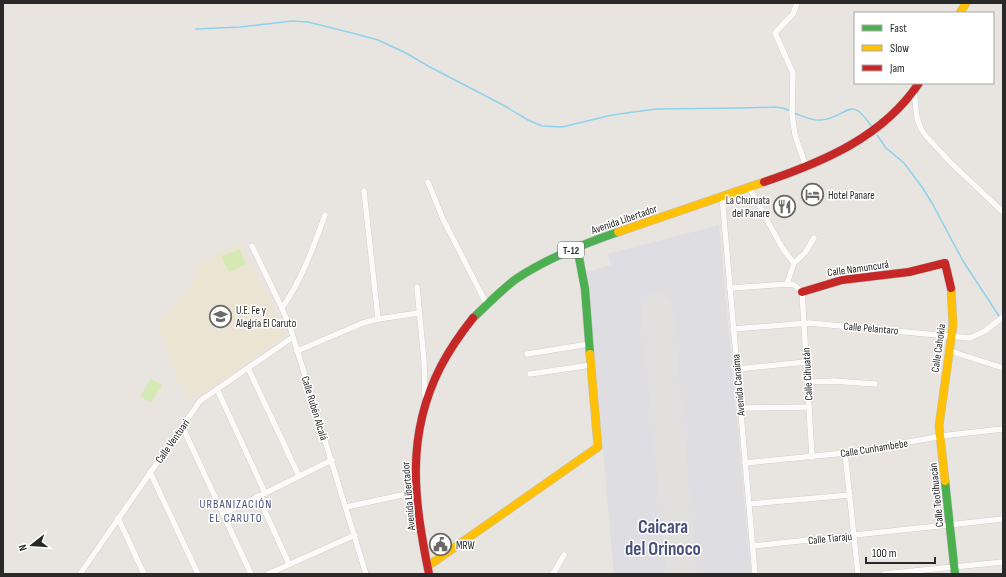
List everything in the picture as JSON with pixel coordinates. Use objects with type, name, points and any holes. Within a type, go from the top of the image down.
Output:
[{"type":"main road","points":[[961,12],[966,3]]},
{"type":"main road","name":"Avenida Libertador","points":[[428,570],[416,492],[416,449],[421,421],[436,375],[449,351],[486,303],[503,288],[529,271],[577,247],[806,167],[833,156],[866,137],[890,117],[916,86]]},
{"type":"main road","points":[[428,570],[598,447],[585,289],[577,247]]},
{"type":"main road","name":"Calle Namuncurá","points":[[802,292],[829,282],[909,272],[945,263]]},
{"type":"main road","name":"Calle Cahokia","points":[[941,437],[939,426],[952,335],[953,312],[951,285],[945,263]]},
{"type":"main road","name":"Calle Teotihuacán","points":[[941,437],[955,570]]},
{"type":"street","points":[[797,3],[793,14],[774,33],[793,73],[792,112],[797,144],[806,167]]},
{"type":"street","points":[[916,86],[917,118],[921,129],[946,159],[1003,212]]},
{"type":"street","points":[[428,182],[443,219],[486,303]]},
{"type":"street","points":[[749,187],[782,249],[794,263]]},
{"type":"street","points":[[364,191],[378,319]]},
{"type":"street","name":"Avenida Canaima","points":[[722,196],[755,574]]},
{"type":"street","points":[[282,308],[293,293],[308,262],[325,215]]},
{"type":"street","points":[[787,284],[794,263],[805,252],[814,238]]},
{"type":"street","name":"Calle Rubén Alcalá","points":[[252,246],[282,308],[293,337],[366,574]]},
{"type":"street","points":[[730,288],[787,284],[794,286],[802,292]]},
{"type":"street","points":[[417,287],[424,361],[426,404]]},
{"type":"street","name":"Calle Cihuatán","points":[[802,292],[812,456]]},
{"type":"street","points":[[297,350],[356,326],[378,319],[419,313]]},
{"type":"street","name":"Calle Pelantaro","points":[[733,329],[804,323],[952,335],[966,338],[974,337],[985,331],[1003,317]]},
{"type":"street","name":"Calle Ventuari","points":[[80,574],[200,400],[293,337]]},
{"type":"street","points":[[527,354],[589,344]]},
{"type":"street","points":[[950,351],[1003,368]]},
{"type":"street","points":[[737,369],[806,362]]},
{"type":"street","points":[[530,374],[591,365]]},
{"type":"street","points":[[248,368],[299,476]]},
{"type":"street","points":[[807,382],[828,381],[875,384]]},
{"type":"street","points":[[217,389],[265,493]]},
{"type":"street","points":[[740,408],[809,407]]},
{"type":"street","points":[[182,426],[251,574]]},
{"type":"street","name":"Calle Cunhambebe","points":[[745,463],[845,453],[941,437],[1003,429]]},
{"type":"street","points":[[845,453],[858,574]]},
{"type":"street","points":[[223,514],[332,460]]},
{"type":"street","points":[[150,472],[198,574]]},
{"type":"street","points":[[346,507],[416,492]]},
{"type":"street","points":[[749,504],[850,495]]},
{"type":"street","points":[[258,496],[289,564]]},
{"type":"street","points":[[118,518],[144,574]]},
{"type":"street","name":"Calle Tiaraju","points":[[753,546],[1003,520]]},
{"type":"street","points":[[268,574],[355,535]]},
{"type":"street","points":[[553,574],[564,555]]},
{"type":"street","points":[[884,574],[955,570],[1003,562]]},
{"type":"shaded area","points":[[719,225],[751,574],[614,574],[587,272],[611,265],[608,254]]},
{"type":"shaded area","name":"U.E. Fe y Alegría El Caruto","points":[[241,243],[286,335],[199,396],[197,393],[187,399],[181,383],[178,384],[158,324],[184,294],[192,282],[201,262]]},
{"type":"green space","points":[[239,249],[246,264],[229,272],[221,257]]},
{"type":"green space","points":[[151,379],[162,385],[151,403],[140,396]]},
{"type":"waterway","points":[[196,29],[240,27],[292,21],[308,22],[378,40],[406,53],[528,120],[542,126],[562,127],[612,115],[656,109],[775,107],[791,111]]},
{"type":"waterway","points":[[794,113],[810,119],[821,120],[853,109],[864,116],[871,126]]},
{"type":"waterway","points":[[877,135],[886,148],[904,163],[922,187],[963,261],[999,316]]},
{"type":"runway","points":[[657,308],[682,574]]},
{"type":"traffic: fast","points":[[473,318],[504,288],[528,271],[566,252],[618,232]]},
{"type":"traffic: fast","points":[[577,247],[585,289],[590,354]]},
{"type":"traffic: fast","points":[[945,481],[955,574]]},
{"type":"traffic: slow","points":[[961,12],[966,3]]},
{"type":"traffic: slow","points":[[618,232],[764,182]]},
{"type":"traffic: slow","points":[[945,481],[939,426],[953,325],[951,288]]},
{"type":"traffic: slow","points":[[428,566],[598,447],[590,354]]},
{"type":"traffic: jam","points":[[764,182],[808,166],[870,133],[904,102],[918,84]]},
{"type":"traffic: jam","points":[[802,292],[842,280],[909,272],[945,263],[951,288]]},
{"type":"traffic: jam","points":[[429,574],[419,520],[416,468],[417,443],[422,418],[430,392],[441,366],[448,353],[473,318]]},
{"type":"place","name":"Hotel Panare","points":[[812,195]]},
{"type":"place","name":"La Churuata del Panare","points":[[785,206]]},
{"type":"place","name":"U.E. Fe y Alegría El Caruto","points":[[221,316]]},
{"type":"place","name":"MRW","points":[[440,545]]},
{"type":"district","name":"URBANIZACIÓN EL CARUTO","points":[[236,511]]},
{"type":"district","name":"Caicara del Orinoco","points":[[663,537]]}]
